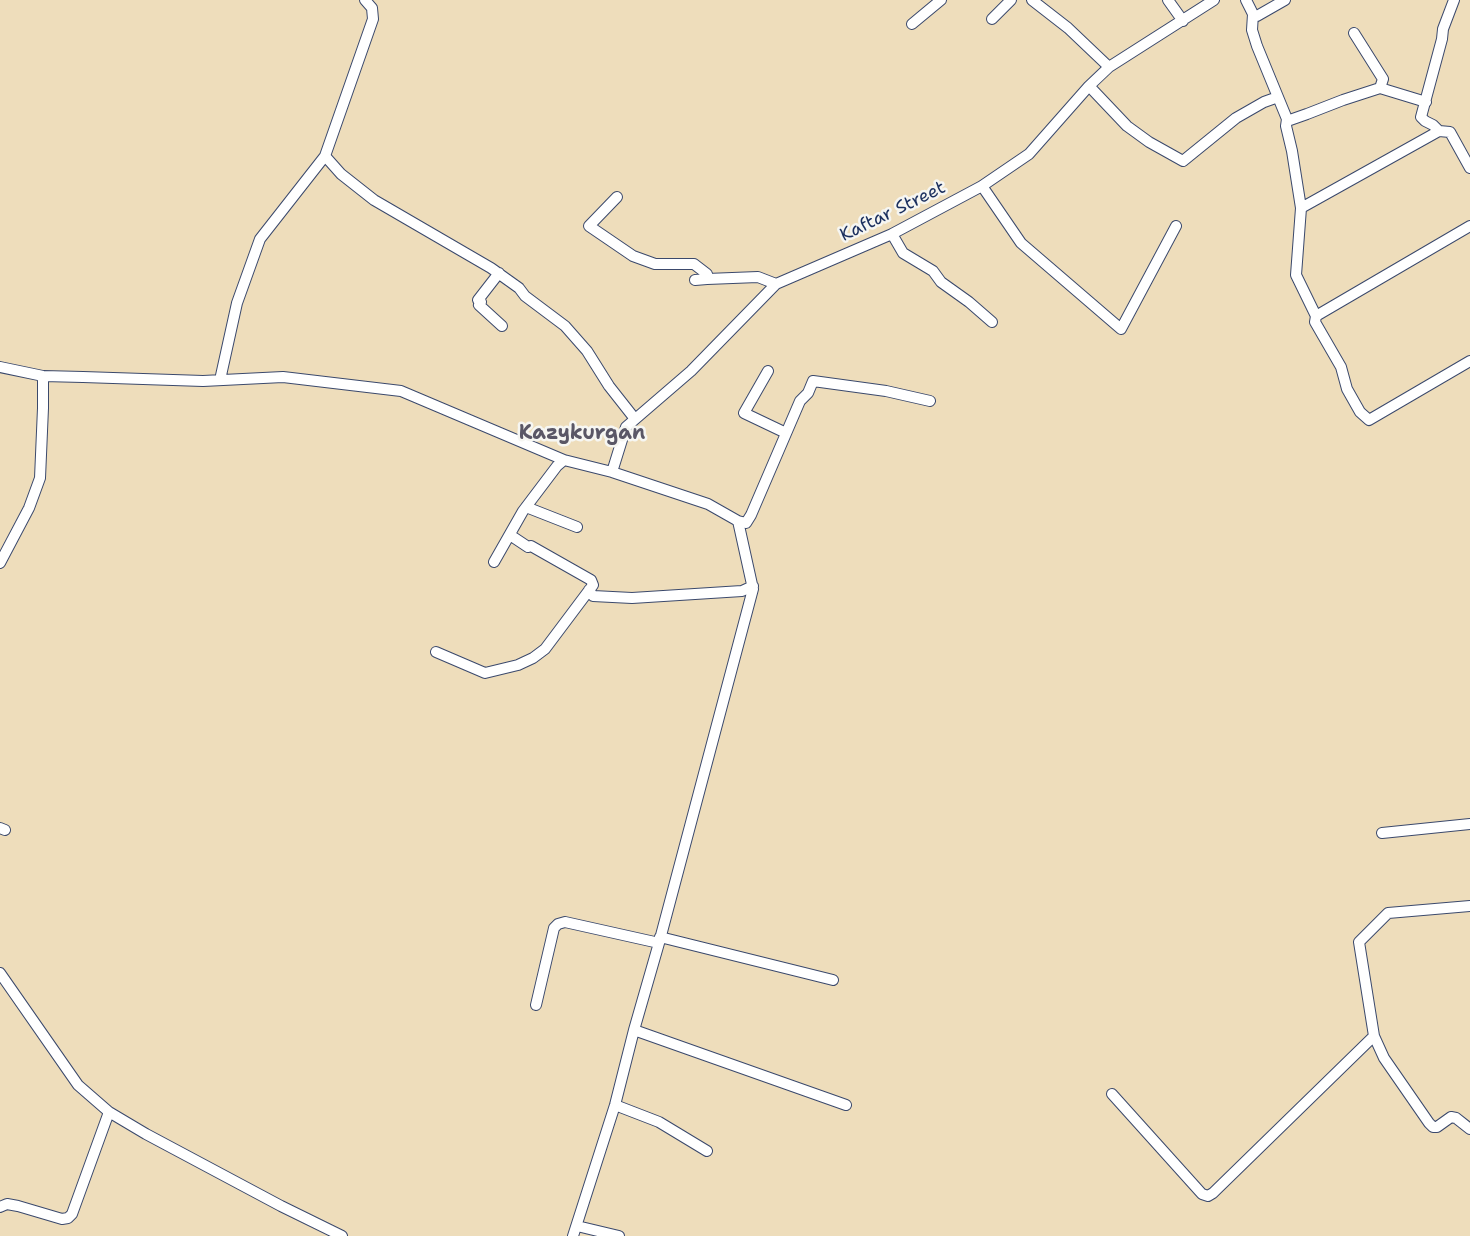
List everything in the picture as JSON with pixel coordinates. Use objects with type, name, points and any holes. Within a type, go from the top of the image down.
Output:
[{"type":"street","points":[[220,380],[236,303],[260,239],[325,156],[373,19],[372,8],[365,0]]},
{"type":"street","points":[[912,24],[940,0]]},
{"type":"street","points":[[992,19],[1010,0]]},
{"type":"street","points":[[1032,0],[1068,28],[1109,67]]},
{"type":"street","points":[[1168,0],[1183,21]]},
{"type":"street","name":"Kaftar Street","points":[[612,472],[626,427],[691,372],[776,284],[892,234],[982,186],[1029,154],[1089,86],[1109,67],[1214,0]]},
{"type":"street","points":[[1246,0],[1253,14],[1252,30],[1257,46],[1287,118],[1286,126],[1301,208],[1296,276],[1316,316],[1315,322],[1341,366],[1347,390],[1360,412],[1369,420],[1470,360]]},
{"type":"street","points":[[1253,14],[1257,16],[1285,0]]},
{"type":"street","points":[[1439,131],[1422,117],[1443,29],[1454,0]]},
{"type":"street","points":[[1354,34],[1383,79],[1380,88]]},
{"type":"street","points":[[1089,86],[1127,126],[1149,142],[1183,161],[1236,118],[1264,102],[1278,97]]},
{"type":"street","points":[[1287,118],[1290,120],[1380,88],[1426,102]]},
{"type":"street","points":[[1301,208],[1439,131],[1450,132],[1470,168]]},
{"type":"street","points":[[325,156],[341,174],[374,200],[499,274],[565,326],[587,351],[609,386],[635,419]]},
{"type":"street","points":[[982,186],[1021,244],[1121,328],[1176,226]]},
{"type":"street","points":[[617,197],[589,226],[591,229],[634,256],[654,264],[694,264],[706,274],[707,279]]},
{"type":"street","points":[[1316,316],[1470,226]]},
{"type":"street","points":[[892,234],[904,253],[933,271],[942,282],[992,322]]},
{"type":"street","points":[[499,274],[478,300],[481,302],[479,305],[502,326]]},
{"type":"street","points":[[695,280],[758,277],[776,284]]},
{"type":"street","points":[[0,367],[43,376],[203,381],[283,377],[402,391],[564,460],[612,472],[708,504],[738,521],[746,523],[800,401],[808,392],[812,381],[886,391],[930,401]]},
{"type":"street","points":[[768,371],[744,413],[786,433]]},
{"type":"street","points":[[0,564],[29,508],[40,478],[43,376]]},
{"type":"street","points":[[494,562],[526,507],[557,466],[564,460]]},
{"type":"street","points":[[526,507],[577,527]]},
{"type":"street","points":[[619,1236],[575,1231],[615,1105],[753,589],[738,521]]},
{"type":"street","points":[[436,652],[485,673],[518,665],[533,658],[545,649],[589,590],[592,585],[591,580],[531,546],[528,547],[510,535]]},
{"type":"street","points":[[589,590],[593,596],[632,598],[742,591],[753,586]]},
{"type":"street","points":[[1382,833],[1470,824]]},
{"type":"street","points":[[1470,906],[1388,913],[1359,942],[1374,1036],[1384,1058],[1433,1127],[1437,1128],[1451,1117],[1456,1118],[1470,1129]]},
{"type":"street","points":[[536,1006],[554,928],[558,924],[565,922],[659,940],[833,980]]},
{"type":"street","points":[[0,973],[78,1084],[109,1112],[146,1134],[281,1206],[342,1236]]},
{"type":"street","points":[[634,1030],[846,1105]]},
{"type":"street","points":[[1112,1094],[1202,1194],[1208,1196],[1374,1036]]},
{"type":"street","points":[[615,1105],[659,1122],[707,1151]]},
{"type":"street","points":[[0,1207],[7,1204],[62,1220],[68,1218],[72,1214],[109,1112]]},
{"type":"district","name":"Kazykurgan","points":[[582,434]]}]
